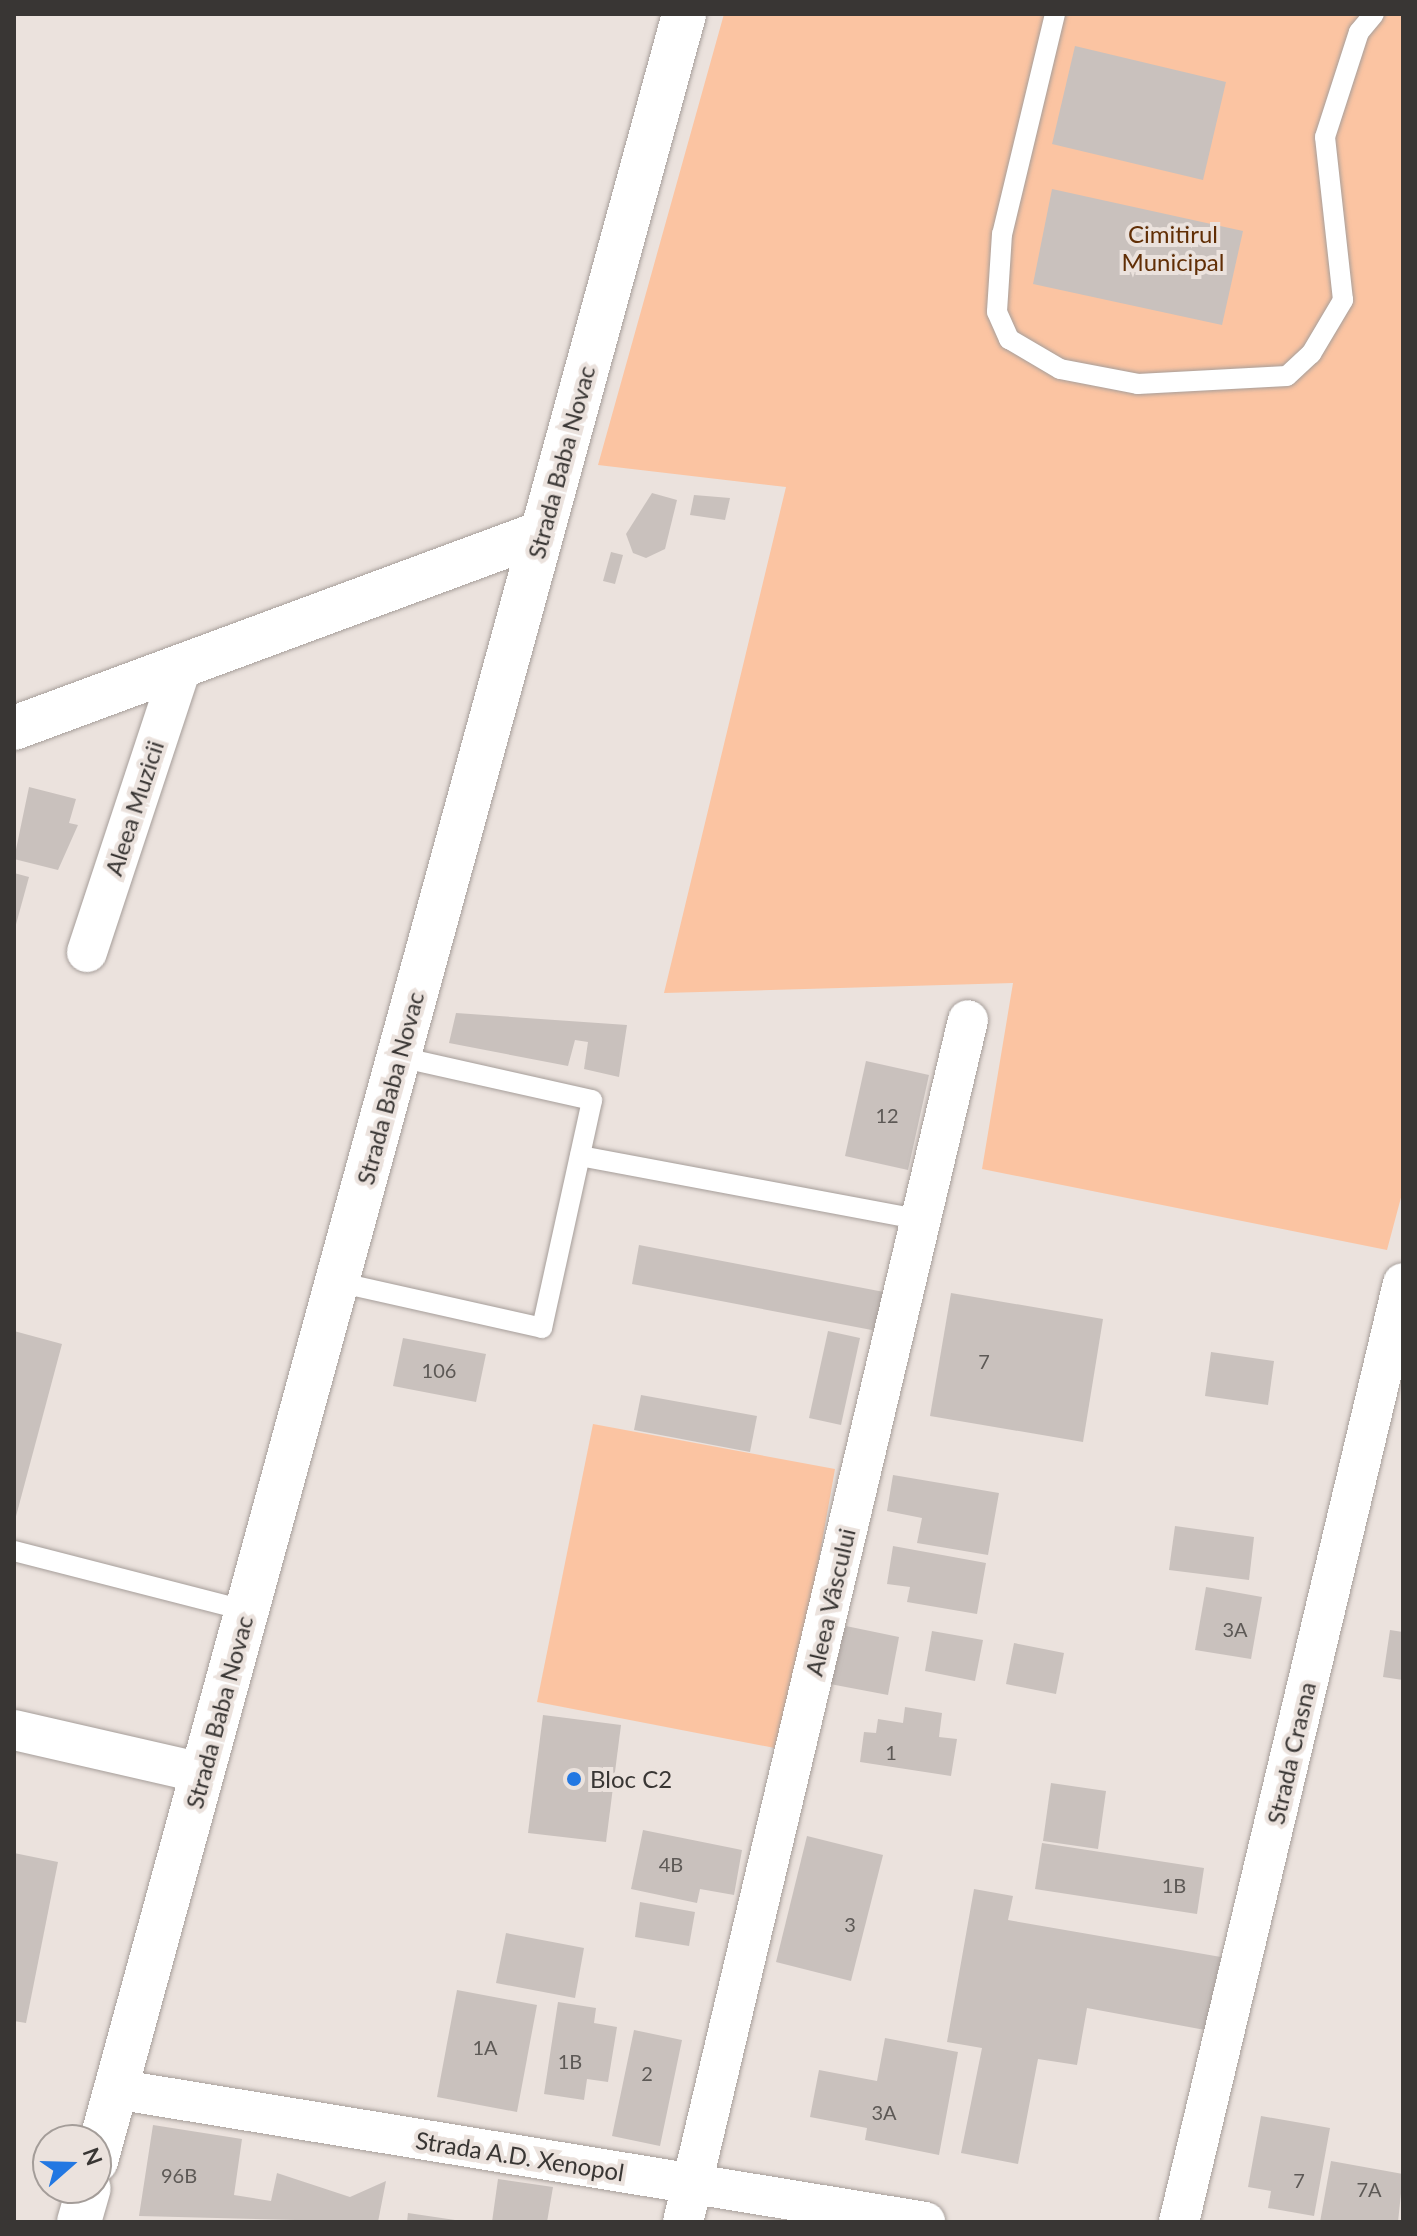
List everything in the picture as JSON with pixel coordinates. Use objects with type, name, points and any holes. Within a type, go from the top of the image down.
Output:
[{"type":"main road","name":"Strada Baba Novac","points":[[106,2124],[684,14]]},
{"type":"main road","points":[[14,728],[541,533]]},
{"type":"street","name":"Aleea Muzicii","points":[[87,952],[182,665]]},
{"type":"street","name":"Aleea Vâscului","points":[[683,2222],[968,1020]]},
{"type":"street","name":"Strada Crasna","points":[[1179,2222],[1403,1283]]},
{"type":"street","points":[[14,1730],[202,1773]]},
{"type":"street","name":"Strada A.D. Xenopol","points":[[115,2089],[925,2222]]},
{"type":"lane","points":[[1055,14],[1002,234],[997,312],[1009,339],[1060,369],[1152,384],[1287,376],[1311,354],[1343,300],[1325,137],[1359,32],[1374,14]]},
{"type":"lane","points":[[337,1282],[542,1328],[592,1100],[399,1057]]},
{"type":"lane","points":[[580,1156],[921,1220]]},
{"type":"lane","points":[[14,1551],[247,1611]]},
{"type":"green space","name":"Cimitirul Municipal","points":[[724,14],[1403,14],[1403,1190],[1387,1250],[982,1169],[1013,983],[664,993],[786,487],[598,465]]},
{"type":"green space","points":[[593,1424],[835,1469],[785,1750],[537,1702]]},
{"type":"building","points":[[1075,46],[1226,82],[1203,180],[1052,144]]},
{"type":"building","points":[[1052,189],[1243,231],[1222,325],[1033,284]]},
{"type":"building","points":[[652,493],[677,500],[665,549],[646,558],[633,553],[626,534]]},
{"type":"building","points":[[694,495],[730,498],[725,520],[690,515]]},
{"type":"building","points":[[611,552],[623,555],[615,584],[603,581]]},
{"type":"building","points":[[29,787],[76,799],[69,823],[78,825],[58,870],[14,859]]},
{"type":"building","points":[[14,873],[29,877],[15,928],[14,928]]},
{"type":"building","points":[[456,1013],[627,1025],[619,1077],[584,1069],[588,1042],[575,1040],[568,1066],[449,1043]]},
{"type":"building","points":[[866,1061],[929,1075],[908,1170],[845,1156]]},
{"type":"building","points":[[639,1245],[884,1292],[877,1331],[632,1284]]},
{"type":"building","points":[[951,1293],[1103,1319],[1083,1442],[930,1416]]},
{"type":"building","points":[[14,1331],[62,1344],[15,1520],[14,1520]]},
{"type":"building","points":[[828,1331],[860,1338],[841,1425],[809,1418]]},
{"type":"building","points":[[403,1338],[486,1354],[476,1402],[393,1386]]},
{"type":"building","points":[[1211,1352],[1274,1361],[1268,1405],[1205,1396]]},
{"type":"building","points":[[641,1395],[757,1416],[750,1452],[634,1430]]},
{"type":"building","points":[[893,1475],[999,1493],[988,1555],[917,1543],[922,1518],[887,1511]]},
{"type":"building","points":[[1175,1526],[1254,1537],[1249,1580],[1169,1570]]},
{"type":"building","points":[[893,1546],[986,1563],[977,1614],[907,1602],[910,1587],[887,1584]]},
{"type":"building","points":[[1206,1587],[1262,1597],[1251,1659],[1195,1650]]},
{"type":"building","points":[[841,1625],[899,1637],[888,1695],[830,1684]]},
{"type":"building","points":[[1390,1630],[1403,1632],[1403,1680],[1383,1677]]},
{"type":"building","points":[[932,1631],[983,1640],[975,1681],[925,1671]]},
{"type":"building","points":[[1014,1643],[1064,1653],[1056,1694],[1006,1684]]},
{"type":"building","points":[[905,1707],[942,1713],[939,1737],[957,1739],[951,1776],[860,1762],[864,1732],[876,1733],[878,1719],[903,1723]]},
{"type":"building","name":"Bloc C2","points":[[543,1715],[621,1725],[606,1842],[528,1833]]},
{"type":"building","points":[[1051,1783],[1106,1791],[1098,1849],[1043,1841]]},
{"type":"building","points":[[643,1830],[742,1850],[734,1895],[700,1889],[697,1903],[631,1889]]},
{"type":"building","points":[[807,1836],[883,1855],[851,1981],[776,1962]]},
{"type":"building","points":[[1042,1843],[1204,1868],[1197,1914],[1035,1889]]},
{"type":"building","points":[[14,1853],[58,1862],[26,2023],[14,2021]]},
{"type":"building","points":[[974,1889],[1013,1896],[1008,1920],[1221,1957],[1205,2030],[1087,2008],[1077,2065],[1038,2059],[1018,2164],[961,2153],[982,2048],[947,2042]]},
{"type":"building","points":[[640,1902],[695,1912],[689,1946],[635,1937]]},
{"type":"building","points":[[506,1933],[584,1948],[575,1998],[496,1983]]},
{"type":"building","points":[[457,1990],[537,2005],[517,2112],[437,2097]]},
{"type":"building","points":[[558,2002],[596,2008],[594,2023],[617,2027],[608,2082],[587,2079],[584,2100],[544,2094]]},
{"type":"building","points":[[634,2030],[682,2040],[660,2146],[612,2136]]},
{"type":"building","points":[[885,2038],[958,2052],[939,2155],[865,2140],[867,2128],[810,2117],[819,2070],[877,2081]]},
{"type":"building","points":[[1261,2116],[1330,2128],[1314,2216],[1268,2208],[1271,2191],[1248,2187]]},
{"type":"building","points":[[153,2125],[242,2139],[234,2195],[271,2201],[277,2173],[350,2197],[386,2181],[378,2222],[139,2216]]},
{"type":"building","points":[[1331,2161],[1403,2174],[1398,2222],[1320,2222]]},
{"type":"building","points":[[498,2179],[553,2187],[547,2222],[492,2222]]},
{"type":"building","points":[[408,2213],[455,2220],[455,2222],[407,2222]]},
{"type":"place","name":"Bloc C2","points":[[574,1779]]}]
